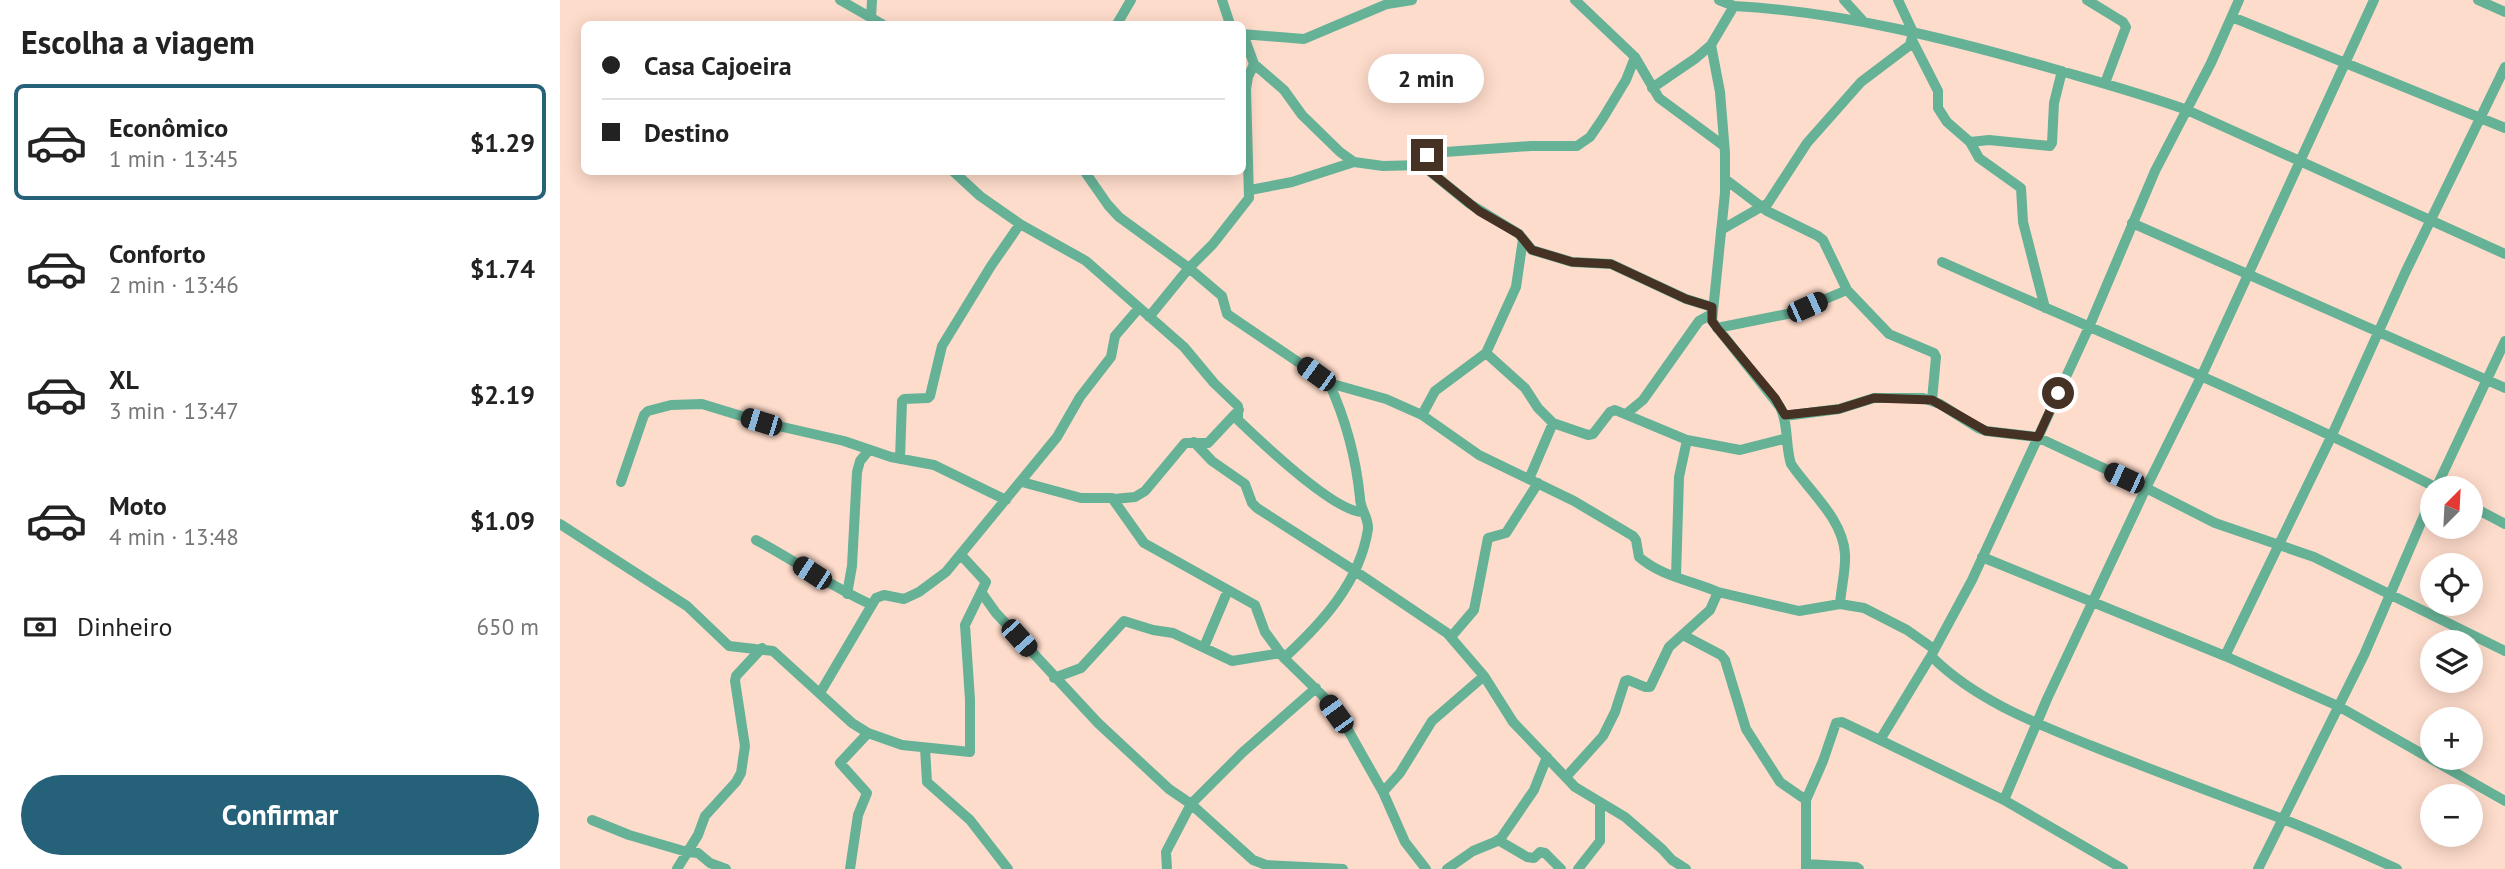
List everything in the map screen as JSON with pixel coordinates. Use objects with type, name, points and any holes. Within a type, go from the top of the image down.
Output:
[{"type":"street","points":[[840,0],[876,21]]},
{"type":"street","points":[[871,18],[872,0]]},
{"type":"street","points":[[1119,21],[1130,0]]},
{"type":"street","points":[[1222,0],[1229,21]]},
{"type":"street","points":[[1246,34],[1304,39],[1387,4],[1412,0]]},
{"type":"street","points":[[1575,0],[1635,57],[1652,88],[1668,105],[1724,146]]},
{"type":"street","points":[[1718,0],[1734,6],[1864,22],[1912,36],[1996,51],[2105,83],[2187,110],[2301,164],[2505,254]]},
{"type":"street","points":[[1844,0],[1864,22]]},
{"type":"street","points":[[1898,0],[1938,91],[1938,108],[1947,122],[1970,142],[1979,158],[2021,188],[2023,222],[2045,308]]},
{"type":"street","points":[[2087,0],[2123,22],[2126,27],[2105,83]]},
{"type":"street","points":[[1880,740],[1933,652],[1982,557],[2089,327],[2155,171],[2239,0]]},
{"type":"street","points":[[2004,800],[2047,699],[2301,164],[2374,0]]},
{"type":"street","points":[[2478,0],[2505,12]]},
{"type":"street","points":[[1652,88],[1711,45],[1734,6]]},
{"type":"street","points":[[2232,17],[2505,128]]},
{"type":"street","points":[[1721,230],[1771,198],[1807,143],[1861,82],[1896,57],[1912,36]]},
{"type":"street","points":[[1246,42],[1254,64],[1284,90],[1302,115],[1354,162],[1422,165],[1470,204],[1524,238],[1532,250],[1572,262],[1611,264],[1712,310]]},
{"type":"street","points":[[1711,45],[1720,92],[1725,179],[1712,310],[1717,328],[1775,398],[1785,415],[1791,464],[1835,522],[1842,537],[1845,555],[1840,604]]},
{"type":"street","points":[[1422,165],[1431,152],[1577,146],[1590,137],[1603,118],[1626,80],[1635,57]]},
{"type":"street","points":[[1149,317],[1247,202],[1250,190],[1246,89],[1254,64]]},
{"type":"street","points":[[2225,656],[2505,67]]},
{"type":"street","points":[[1970,142],[1989,140],[2050,146],[2054,103],[2062,71]]},
{"type":"street","points":[[1250,190],[1292,182],[1354,162]]},
{"type":"street","points":[[957,175],[980,196],[1020,224],[1086,261],[1184,347],[1239,410],[1238,420],[1284,463],[1352,511],[1363,512]]},
{"type":"street","points":[[1086,175],[1119,217],[1189,268],[1222,296],[1227,314],[1329,383],[1385,399],[1422,415],[1479,455],[1574,501],[1633,536],[1639,557],[1660,572],[1697,583],[1718,593],[1799,611],[1840,604],[1864,608],[1890,619],[1933,652],[1947,671],[1974,691],[2038,724],[2158,773],[2281,818],[2397,869]]},
{"type":"street","points":[[1725,179],[1762,206],[1823,240],[1847,290],[1889,334],[1934,354],[1936,357],[1932,400]]},
{"type":"street","points":[[2132,223],[2505,388]]},
{"type":"street","points":[[900,459],[902,401],[930,396],[942,346],[1020,224]]},
{"type":"street","points":[[1422,415],[1435,391],[1486,354],[1516,287],[1524,238]]},
{"type":"street","points":[[1942,262],[2202,375],[2420,479]]},
{"type":"street","points":[[1717,328],[1792,313],[1847,290]]},
{"type":"street","points":[[820,693],[880,595],[900,599],[919,592],[938,580],[961,555],[1056,437],[1084,391],[1111,357],[1115,336],[1139,308]]},
{"type":"street","points":[[1626,414],[1643,400],[1699,321],[1712,310]]},
{"type":"street","points":[[2442,476],[2505,341]]},
{"type":"street","points":[[1486,354],[1525,388],[1538,408],[1553,423],[1590,435],[1613,410],[1687,440],[1740,450],[1787,438]]},
{"type":"street","points":[[1054,678],[1081,667],[1124,621],[1173,633],[1232,661],[1282,655],[1325,617],[1355,571],[1368,527],[1363,512],[1357,464],[1329,383]]},
{"type":"street","points":[[1336,398],[1342,386]]},
{"type":"street","points":[[1785,415],[1839,409],[1874,398],[1932,400],[1986,431],[2038,437],[2215,523],[2314,557],[2505,651]]},
{"type":"street","points":[[621,482],[643,415],[671,405],[702,404],[769,425],[844,441],[900,459],[934,466],[1006,500]]},
{"type":"street","points":[[1021,482],[1081,498],[1114,499],[1139,495],[1185,443],[1208,443],[1239,410]]},
{"type":"street","points":[[1451,637],[1475,607],[1488,538],[1506,533],[1533,481],[1553,423]]},
{"type":"street","points":[[1676,578],[1679,477],[1687,440]]},
{"type":"street","points":[[1194,442],[1212,461],[1245,484],[1252,503],[1257,508],[1451,637],[1485,676],[1513,722],[1580,792],[1625,817],[1672,860],[1686,869]]},
{"type":"street","points":[[847,594],[852,566],[858,472],[860,461],[869,450]]},
{"type":"street","points":[[1114,499],[1144,543],[1255,605],[1265,632],[1282,655],[1316,688],[1348,730],[1383,792],[1405,842],[1426,869]]},
{"type":"street","points":[[2483,512],[2505,524]]},
{"type":"street","points":[[560,524],[687,606],[729,646],[773,651],[852,723],[868,733],[902,745],[971,751],[965,625],[985,579],[961,555]]},
{"type":"street","points":[[2258,869],[2364,655],[2420,525]]},
{"type":"street","points":[[756,540],[847,594],[872,605]]},
{"type":"street","points":[[1982,557],[2225,656],[2338,706],[2505,801]]},
{"type":"street","points":[[1204,647],[1228,590]]},
{"type":"street","points":[[981,592],[996,613],[1054,678],[1098,723],[1159,781],[1191,804],[1253,860],[1260,863],[1343,869]]},
{"type":"street","points":[[1566,777],[1602,736],[1615,712],[1625,681],[1650,687],[1669,647],[1710,610],[1718,593]]},
{"type":"street","points":[[974,606],[996,613]]},
{"type":"street","points":[[1683,635],[1721,655],[1725,660],[1746,729],[1780,782],[1806,800]]},
{"type":"street","points":[[677,869],[692,853],[705,816],[741,774],[745,746],[735,681],[736,676],[762,648]]},
{"type":"street","points":[[1383,792],[1400,773],[1432,721],[1485,676]]},
{"type":"street","points":[[1167,869],[1166,852],[1191,804],[1243,752],[1316,688]]},
{"type":"street","points":[[1859,869],[1806,867],[1806,800],[1836,723],[1842,722],[2004,800],[2123,869]]},
{"type":"street","points":[[850,869],[858,814],[867,793],[840,763],[868,733]]},
{"type":"street","points":[[925,748],[927,782],[970,820],[1008,869]]},
{"type":"street","points":[[1447,869],[1473,851],[1498,840],[1528,801],[1548,757]]},
{"type":"street","points":[[1578,869],[1600,841],[1600,802]]},
{"type":"street","points":[[592,820],[629,835],[692,853],[726,869]]},
{"type":"street","points":[[1498,840],[1531,858],[1545,852],[1561,869]]},
{"type":"route","points":[[1427,155],[1422,165],[1479,211],[1519,234],[1532,250],[1572,262],[1611,264],[1686,299],[1712,307],[1712,321],[1775,398],[1785,415],[1839,409],[1874,398],[1923,398],[1932,400],[1986,431],[2038,437],[2058,393]]}]
